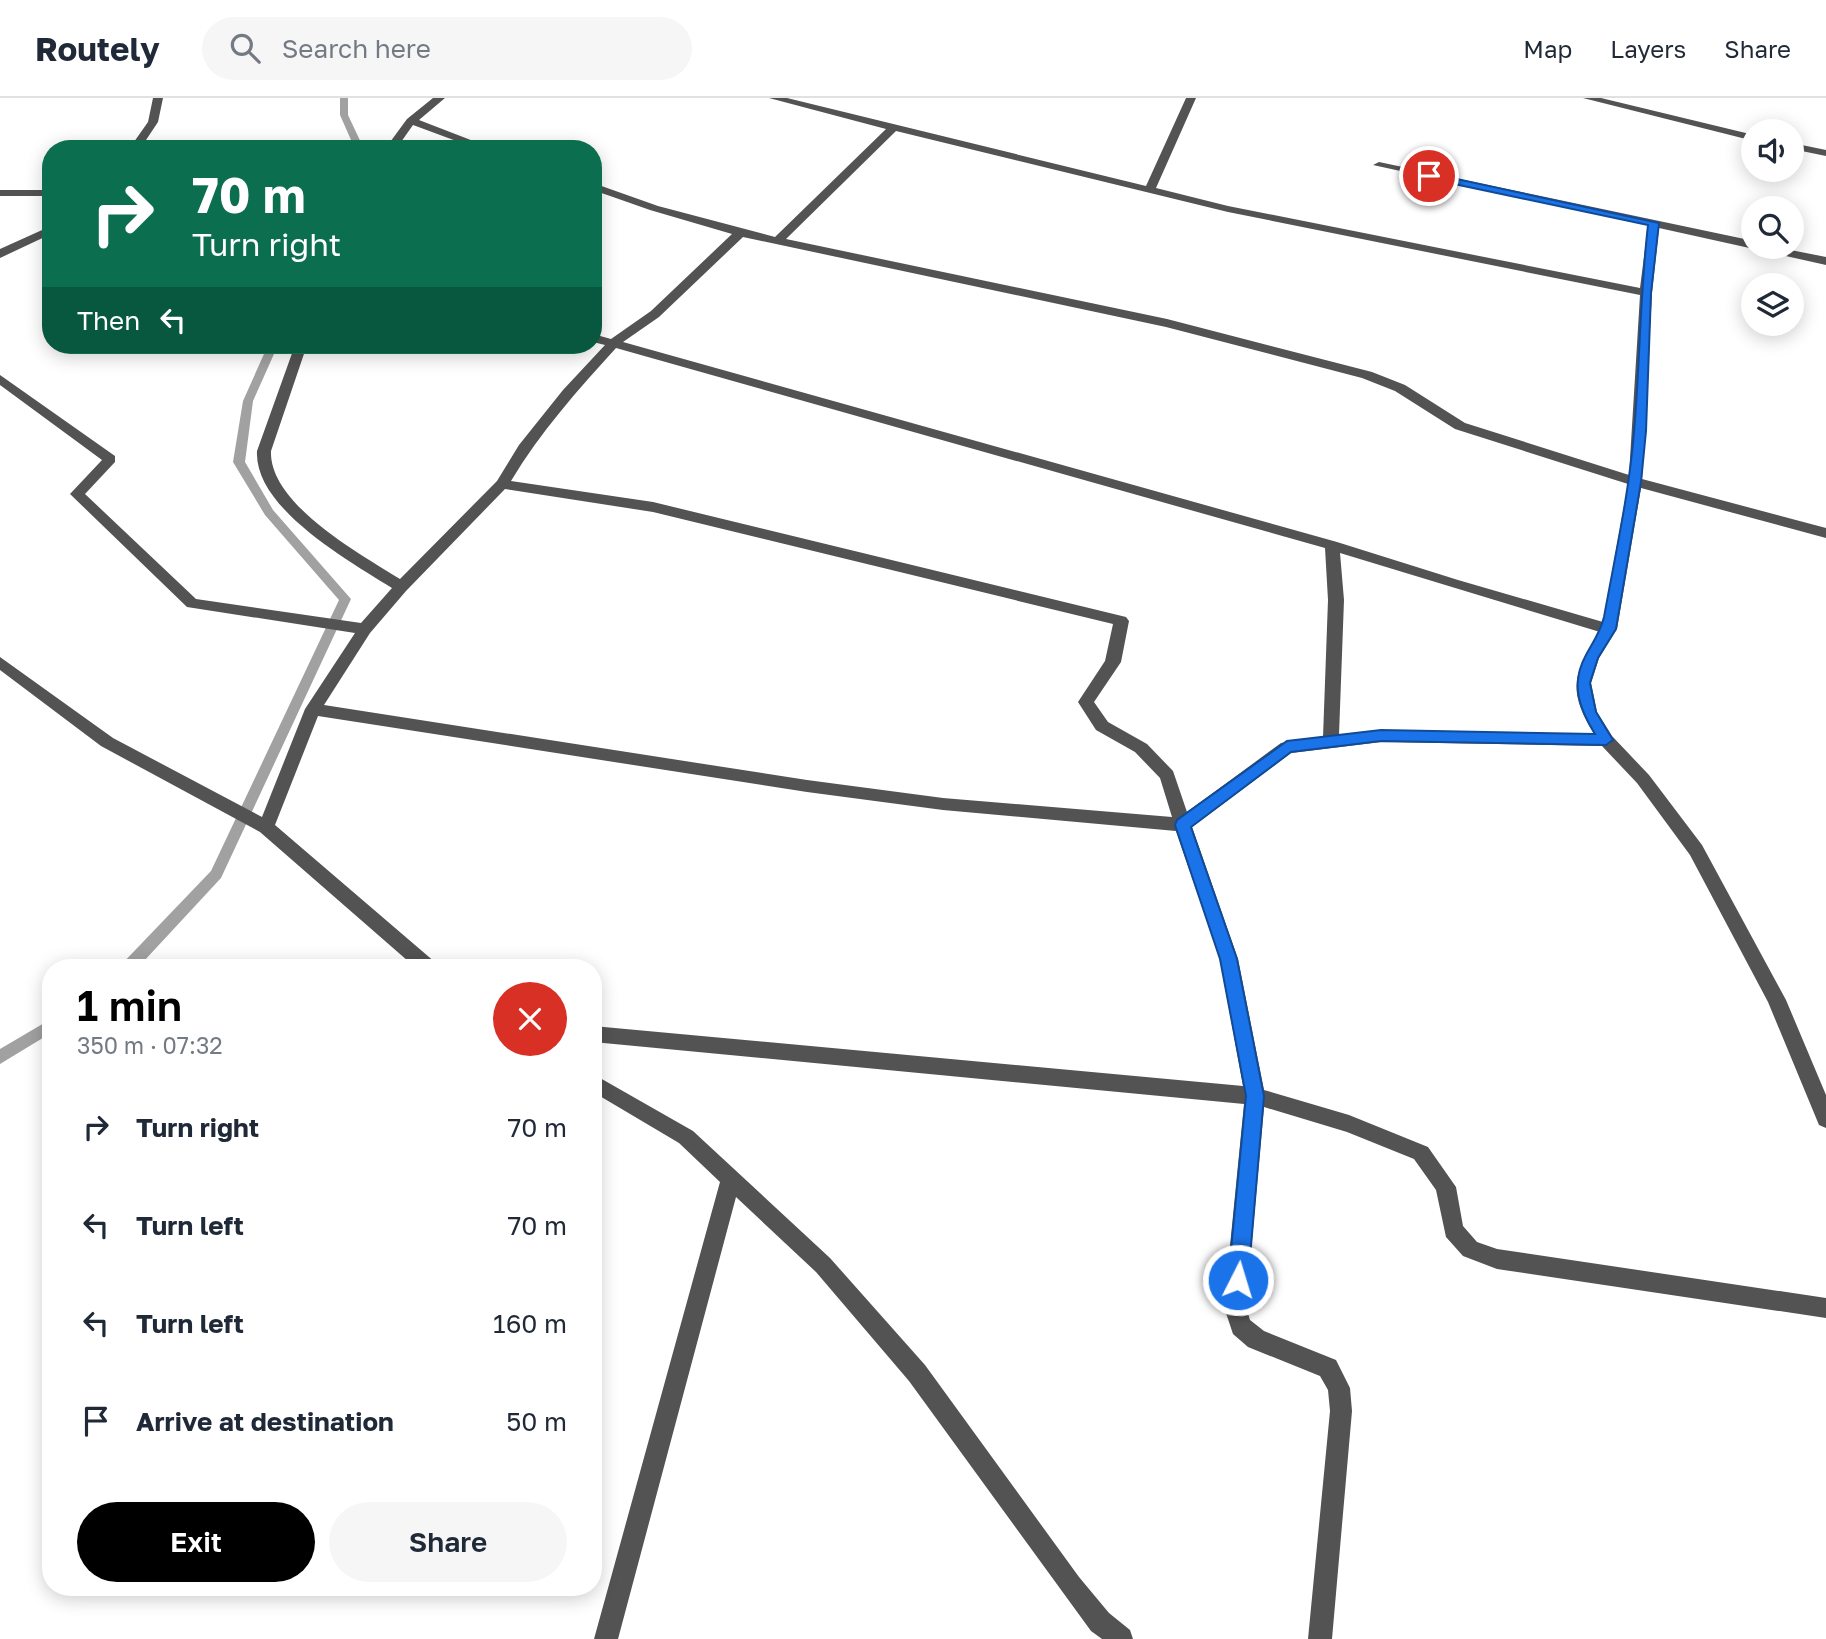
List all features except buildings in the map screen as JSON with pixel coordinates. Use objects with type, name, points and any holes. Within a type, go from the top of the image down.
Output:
[{"type":"street","points":[[140,140],[153,121],[158,98]]},
{"type":"street","points":[[397,140],[411,121],[440,98]]},
{"type":"street","points":[[774,98],[1150,190],[1388,243],[1646,293]]},
{"type":"street","points":[[1150,190],[1191,98]]},
{"type":"street","points":[[1588,98],[1741,135]]},
{"type":"street","points":[[411,121],[464,140]]},
{"type":"street","points":[[778,241],[894,127]]},
{"type":"street","points":[[1804,148],[1826,153]]},
{"type":"street","points":[[1379,165],[1741,242]]},
{"type":"street","points":[[602,189],[654,208],[740,233],[1167,323],[1367,375],[1400,388],[1460,426],[1635,482],[1826,533]]},
{"type":"street","points":[[0,193],[42,193]]},
{"type":"street","points":[[1654,223],[1646,293],[1635,482],[1609,629],[1591,658],[1583,683],[1589,712],[1606,740],[1643,779],[1696,850],[1777,1000],[1826,1119]]},
{"type":"street","points":[[0,254],[42,233]]},
{"type":"street","points":[[265,827],[313,709],[365,629],[401,587],[502,484],[547,417],[615,342],[655,314],[740,233]]},
{"type":"street","points":[[1804,256],[1826,261]]},
{"type":"street","points":[[602,340],[1332,545],[1453,584],[1609,629]]},
{"type":"street","points":[[298,354],[264,451],[264,468],[275,489],[325,538],[401,587]]},
{"type":"street","points":[[0,379],[110,458],[77,494],[192,603],[365,629]]},
{"type":"street","points":[[502,484],[653,508],[1121,621],[1113,662],[1086,702],[1101,726],[1141,748],[1167,775],[1229,959],[1255,1096],[1236,1307],[1241,1327],[1256,1339],[1328,1368],[1339,1388],[1341,1411],[1320,1639]]},
{"type":"street","points":[[1331,741],[1336,600],[1332,545]]},
{"type":"street","points":[[0,662],[107,741],[265,827],[419,959]]},
{"type":"street","points":[[313,709],[916,801],[1183,825],[1287,747],[1381,736],[1606,740]]},
{"type":"street","points":[[602,1035],[1255,1096],[1349,1124],[1421,1153],[1446,1187],[1453,1230],[1470,1249],[1497,1259],[1826,1308]]},
{"type":"street","points":[[602,1087],[686,1137],[823,1265],[917,1373],[1071,1586],[1100,1622],[1121,1639]]},
{"type":"street","points":[[606,1639],[731,1177]]},
{"type":"waterway","points":[[344,98],[344,115],[356,140]]},
{"type":"waterway","points":[[136,959],[216,874],[345,599],[269,512],[239,462],[248,401],[269,354]]},
{"type":"waterway","points":[[0,1057],[42,1031]]},
{"type":"route","points":[[1238,1280],[1255,1096],[1229,959],[1183,825],[1287,747],[1381,736],[1606,740],[1589,712],[1583,683],[1591,658],[1609,629],[1635,482],[1646,293],[1654,223],[1429,176]]}]
